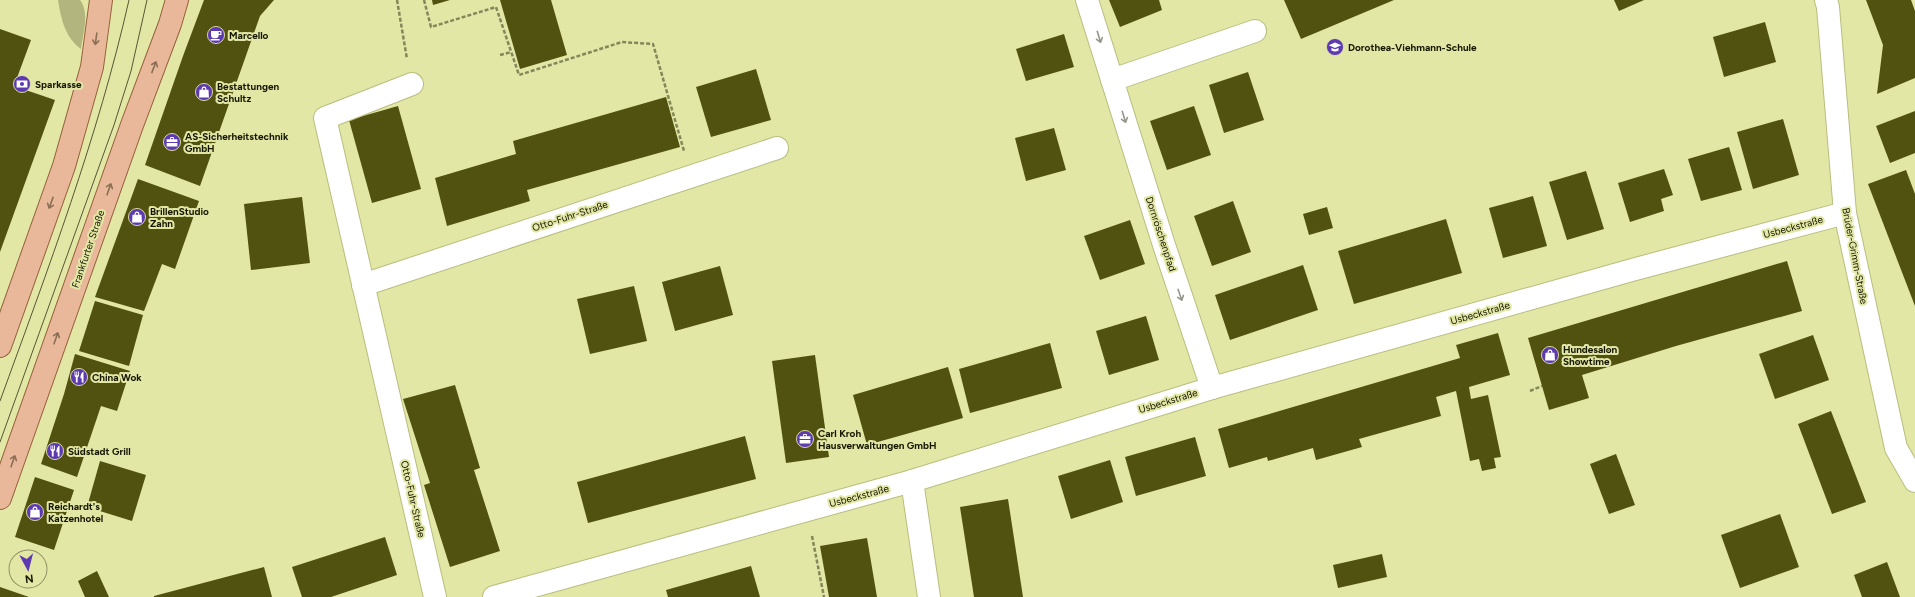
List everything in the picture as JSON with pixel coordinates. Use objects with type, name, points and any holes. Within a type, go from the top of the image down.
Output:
[{"type":"main road","points":[[0,346],[64,166],[92,67],[101,0]]},
{"type":"main road","name":"Frankfurter Straße","points":[[0,498],[132,126],[170,24],[177,0]]},
{"type":"street","name":"Dornröschenpfad","points":[[1087,0],[1164,245],[1212,388]]},
{"type":"street","name":"Brüder-Grimm-Straße","points":[[1826,0],[1828,7],[1845,213],[1896,448],[1915,481]]},
{"type":"street","points":[[1112,80],[1255,31]]},
{"type":"street","name":"Otto-Fuhr-Straße","points":[[412,84],[325,118],[434,597]]},
{"type":"street","name":"Otto-Fuhr-Straße","points":[[363,285],[776,148]]},
{"type":"street","name":"Usbeckstraße","points":[[494,597],[912,481],[1212,388],[1640,268],[1845,213]]},
{"type":"street","points":[[912,481],[930,597]]},
{"type":"path","points":[[397,0],[412,84]]},
{"type":"path","points":[[424,0],[432,27],[496,7],[519,76],[622,42],[653,44],[692,176]]},
{"type":"path","points":[[500,55],[511,52]]},
{"type":"path","points":[[1530,391],[1542,386]]},
{"type":"path","points":[[807,510],[824,597]]},
{"type":"green space","points":[[58,0],[80,0],[83,5],[85,11],[85,24],[81,49],[67,33],[62,21]]},
{"type":"building","points":[[204,0],[274,0],[260,16],[200,186],[145,165]]},
{"type":"building","points":[[432,0],[450,0],[433,5]]},
{"type":"building","points":[[500,0],[551,0],[567,55],[520,69]]},
{"type":"building","points":[[1109,0],[1159,0],[1162,10],[1120,27]]},
{"type":"building","points":[[1284,0],[1394,0],[1301,39]]},
{"type":"building","points":[[1614,0],[1644,0],[1619,11]]},
{"type":"building","points":[[1866,0],[1911,0],[1915,11],[1915,78],[1877,94],[1883,45]]},
{"type":"building","points":[[1765,22],[1776,62],[1724,77],[1713,37]]},
{"type":"building","points":[[0,29],[31,40],[14,86],[55,100],[0,252]]},
{"type":"building","points":[[1064,34],[1074,67],[1026,81],[1016,49]]},
{"type":"building","points":[[756,69],[771,120],[711,137],[696,87]]},
{"type":"building","points":[[1248,72],[1264,120],[1224,133],[1209,85]]},
{"type":"building","points":[[666,97],[680,147],[527,190],[530,201],[447,226],[435,178],[516,154],[513,141]]},
{"type":"building","points":[[398,106],[421,189],[372,203],[349,120]]},
{"type":"building","points":[[1194,106],[1211,155],[1167,170],[1150,121]]},
{"type":"building","points":[[1915,111],[1915,153],[1890,163],[1876,126]]},
{"type":"building","points":[[1783,119],[1799,175],[1753,189],[1737,132]]},
{"type":"building","points":[[1054,128],[1066,170],[1026,181],[1015,138]]},
{"type":"building","points":[[1729,147],[1742,190],[1701,201],[1688,159]]},
{"type":"building","points":[[1664,169],[1673,195],[1661,199],[1664,211],[1630,222],[1618,183]]},
{"type":"building","points":[[1906,170],[1915,194],[1915,306],[1868,184]]},
{"type":"building","points":[[1586,171],[1604,229],[1567,240],[1549,182]]},
{"type":"building","points":[[138,179],[199,201],[175,269],[162,264],[144,311],[95,297]]},
{"type":"building","points":[[1533,196],[1547,246],[1503,258],[1489,208]]},
{"type":"building","points":[[302,197],[310,263],[251,270],[244,204]]},
{"type":"building","points":[[1233,201],[1251,252],[1212,266],[1194,216]]},
{"type":"building","points":[[1327,207],[1333,228],[1309,235],[1303,214]]},
{"type":"building","points":[[1446,219],[1462,273],[1354,304],[1338,251]]},
{"type":"building","points":[[1130,220],[1145,264],[1100,280],[1084,236]]},
{"type":"building","points":[[1787,261],[1802,311],[1676,346],[1582,375],[1589,398],[1549,410],[1528,338]]},
{"type":"building","points":[[1303,265],[1318,310],[1230,340],[1215,295]]},
{"type":"building","points":[[720,266],[733,315],[675,331],[662,282]]},
{"type":"building","points":[[634,286],[647,341],[590,354],[577,299]]},
{"type":"building","points":[[95,301],[143,315],[129,366],[79,351]]},
{"type":"building","points":[[1146,316],[1159,360],[1109,375],[1096,331]]},
{"type":"building","points":[[1498,333],[1510,375],[1469,387],[1471,399],[1488,395],[1501,457],[1494,458],[1496,468],[1482,471],[1479,459],[1470,461],[1456,391],[1436,397],[1441,416],[1359,439],[1362,447],[1316,460],[1313,448],[1268,461],[1267,457],[1229,468],[1218,429],[1460,358],[1456,345]]},
{"type":"building","points":[[1813,335],[1829,380],[1775,399],[1759,354]]},
{"type":"building","points":[[1050,343],[1062,388],[970,413],[959,369]]},
{"type":"building","points":[[75,354],[130,371],[117,411],[101,406],[77,477],[41,464],[64,394]]},
{"type":"building","points":[[815,355],[829,457],[786,463],[772,361]]},
{"type":"building","points":[[948,367],[963,418],[867,445],[853,395]]},
{"type":"building","points":[[455,385],[480,468],[474,470],[500,551],[450,567],[424,485],[430,483],[403,399]]},
{"type":"building","points":[[1831,411],[1866,502],[1832,514],[1798,424]]},
{"type":"building","points":[[745,436],[756,479],[588,523],[577,482]]},
{"type":"building","points":[[1195,437],[1206,476],[1136,496],[1125,457]]},
{"type":"building","points":[[1616,454],[1635,505],[1609,514],[1590,464]]},
{"type":"building","points":[[1110,460],[1123,502],[1071,519],[1058,476]]},
{"type":"building","points":[[100,461],[146,475],[132,521],[87,507]]},
{"type":"building","points":[[35,477],[74,490],[54,550],[15,537]]},
{"type":"building","points":[[1008,499],[1023,597],[974,597],[960,507]]},
{"type":"building","points":[[1780,514],[1799,567],[1740,588],[1721,535]]},
{"type":"building","points":[[385,537],[397,575],[331,597],[302,597],[292,567]]},
{"type":"building","points":[[867,538],[877,597],[829,597],[820,546]]},
{"type":"building","points":[[1382,554],[1387,577],[1338,588],[1333,565]]},
{"type":"building","points":[[1887,562],[1900,597],[1862,597],[1854,575]]},
{"type":"building","points":[[751,566],[760,597],[668,597],[666,590]]},
{"type":"building","points":[[264,567],[272,597],[154,597],[154,596]]},
{"type":"building","points":[[97,571],[109,597],[85,597],[78,581]]},
{"type":"building","points":[[0,587],[29,597],[0,597]]},
{"type":"tram line","points":[[0,401],[71,202],[103,102],[129,0]]},
{"type":"tram line","points":[[0,442],[114,125],[131,71],[147,0]]},
{"type":"place","name":"Marcello","points":[[216,35]]},
{"type":"place","name":"Dorothea-Viehmann-Schule","points":[[1335,47]]},
{"type":"place","name":"Sparkasse","points":[[22,84]]},
{"type":"place","name":"Bestattungen Schultz","points":[[204,92]]},
{"type":"place","name":"AS-Sicherheitstechnik GmbH","points":[[172,142]]},
{"type":"place","name":"BrillenStudio Zahn","points":[[137,217]]},
{"type":"place","name":"Hundesalon Showtime","points":[[1550,355]]},
{"type":"place","name":"China Wok","points":[[79,377]]},
{"type":"place","name":"Carl Kroh Hausverwaltungen GmbH","points":[[805,439]]},
{"type":"place","name":"Südstadt Grill","points":[[55,451]]},
{"type":"place","name":"Reichardt's Katzenhotel","points":[[35,512]]}]
